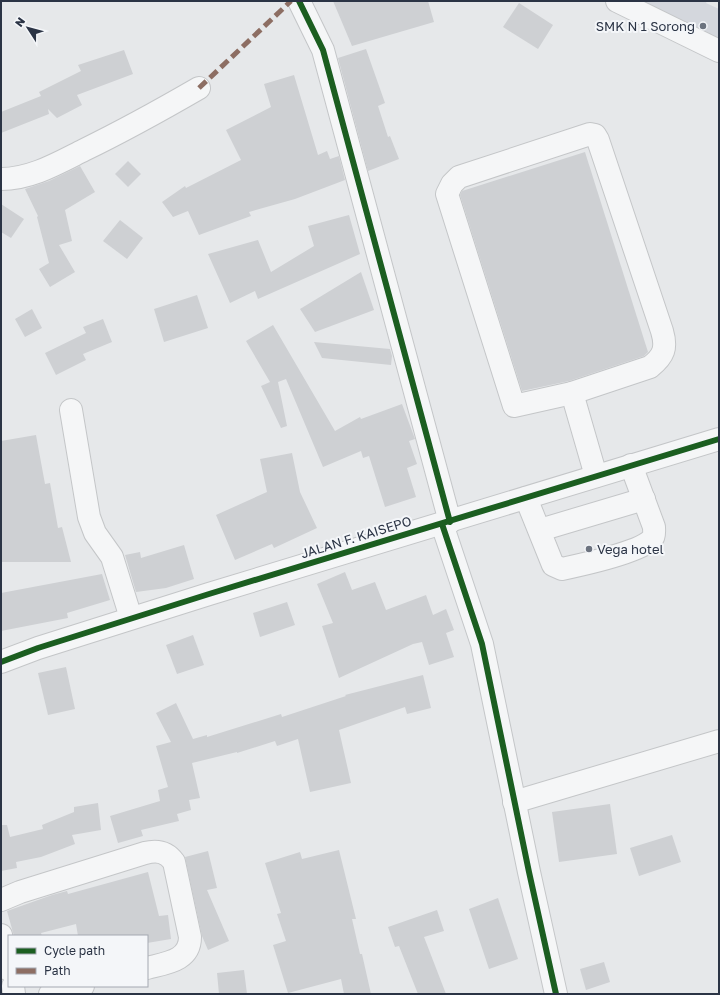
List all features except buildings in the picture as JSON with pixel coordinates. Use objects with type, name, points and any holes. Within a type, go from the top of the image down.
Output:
[{"type":"street","points":[[300,1],[324,50],[446,523],[482,644],[514,802],[556,994]]},
{"type":"street","points":[[617,1],[719,51]]},
{"type":"street","points":[[1,179],[14,179],[30,175],[62,161],[128,129],[199,88]]},
{"type":"street","points":[[590,134],[595,135],[598,140],[662,331],[665,347],[659,360],[650,367],[572,393],[514,406],[447,194],[452,184],[459,178],[590,134]]},
{"type":"street","points":[[572,393],[596,476]]},
{"type":"street","points":[[71,410],[89,517],[95,533],[112,557],[131,618]]},
{"type":"street","name":"JALAN F. KAISEPO","points":[[1,662],[131,618],[719,439]]},
{"type":"street","points":[[526,498],[553,565],[562,569],[630,550],[646,544],[654,536],[654,527],[631,465]]},
{"type":"street","points":[[540,530],[644,499]]},
{"type":"street","points":[[514,802],[719,741]]},
{"type":"street","points":[[1,900],[20,892],[145,853],[159,851],[169,855],[174,862],[190,936],[190,945],[185,954],[179,959],[148,968]]},
{"type":"street","points":[[1,935],[8,966]]},
{"type":"street","points":[[50,994],[79,987]]},
{"type":"shaded area","name":"SMK N 1 Sorong","points":[[641,1],[707,1],[706,3],[719,9],[719,43]]},
{"type":"marked path","points":[[199,88],[291,1]]},
{"type":"cycle path","points":[[299,1],[323,50],[450,522]]},
{"type":"cycle path","points":[[1,662],[38,648],[209,594],[719,439]]},
{"type":"cycle path","points":[[442,524],[482,644],[556,994]]},
{"type":"place","name":"SMK N 1 Sorong","points":[[703,26]]},
{"type":"place","name":"Vega hotel","points":[[589,549]]}]
